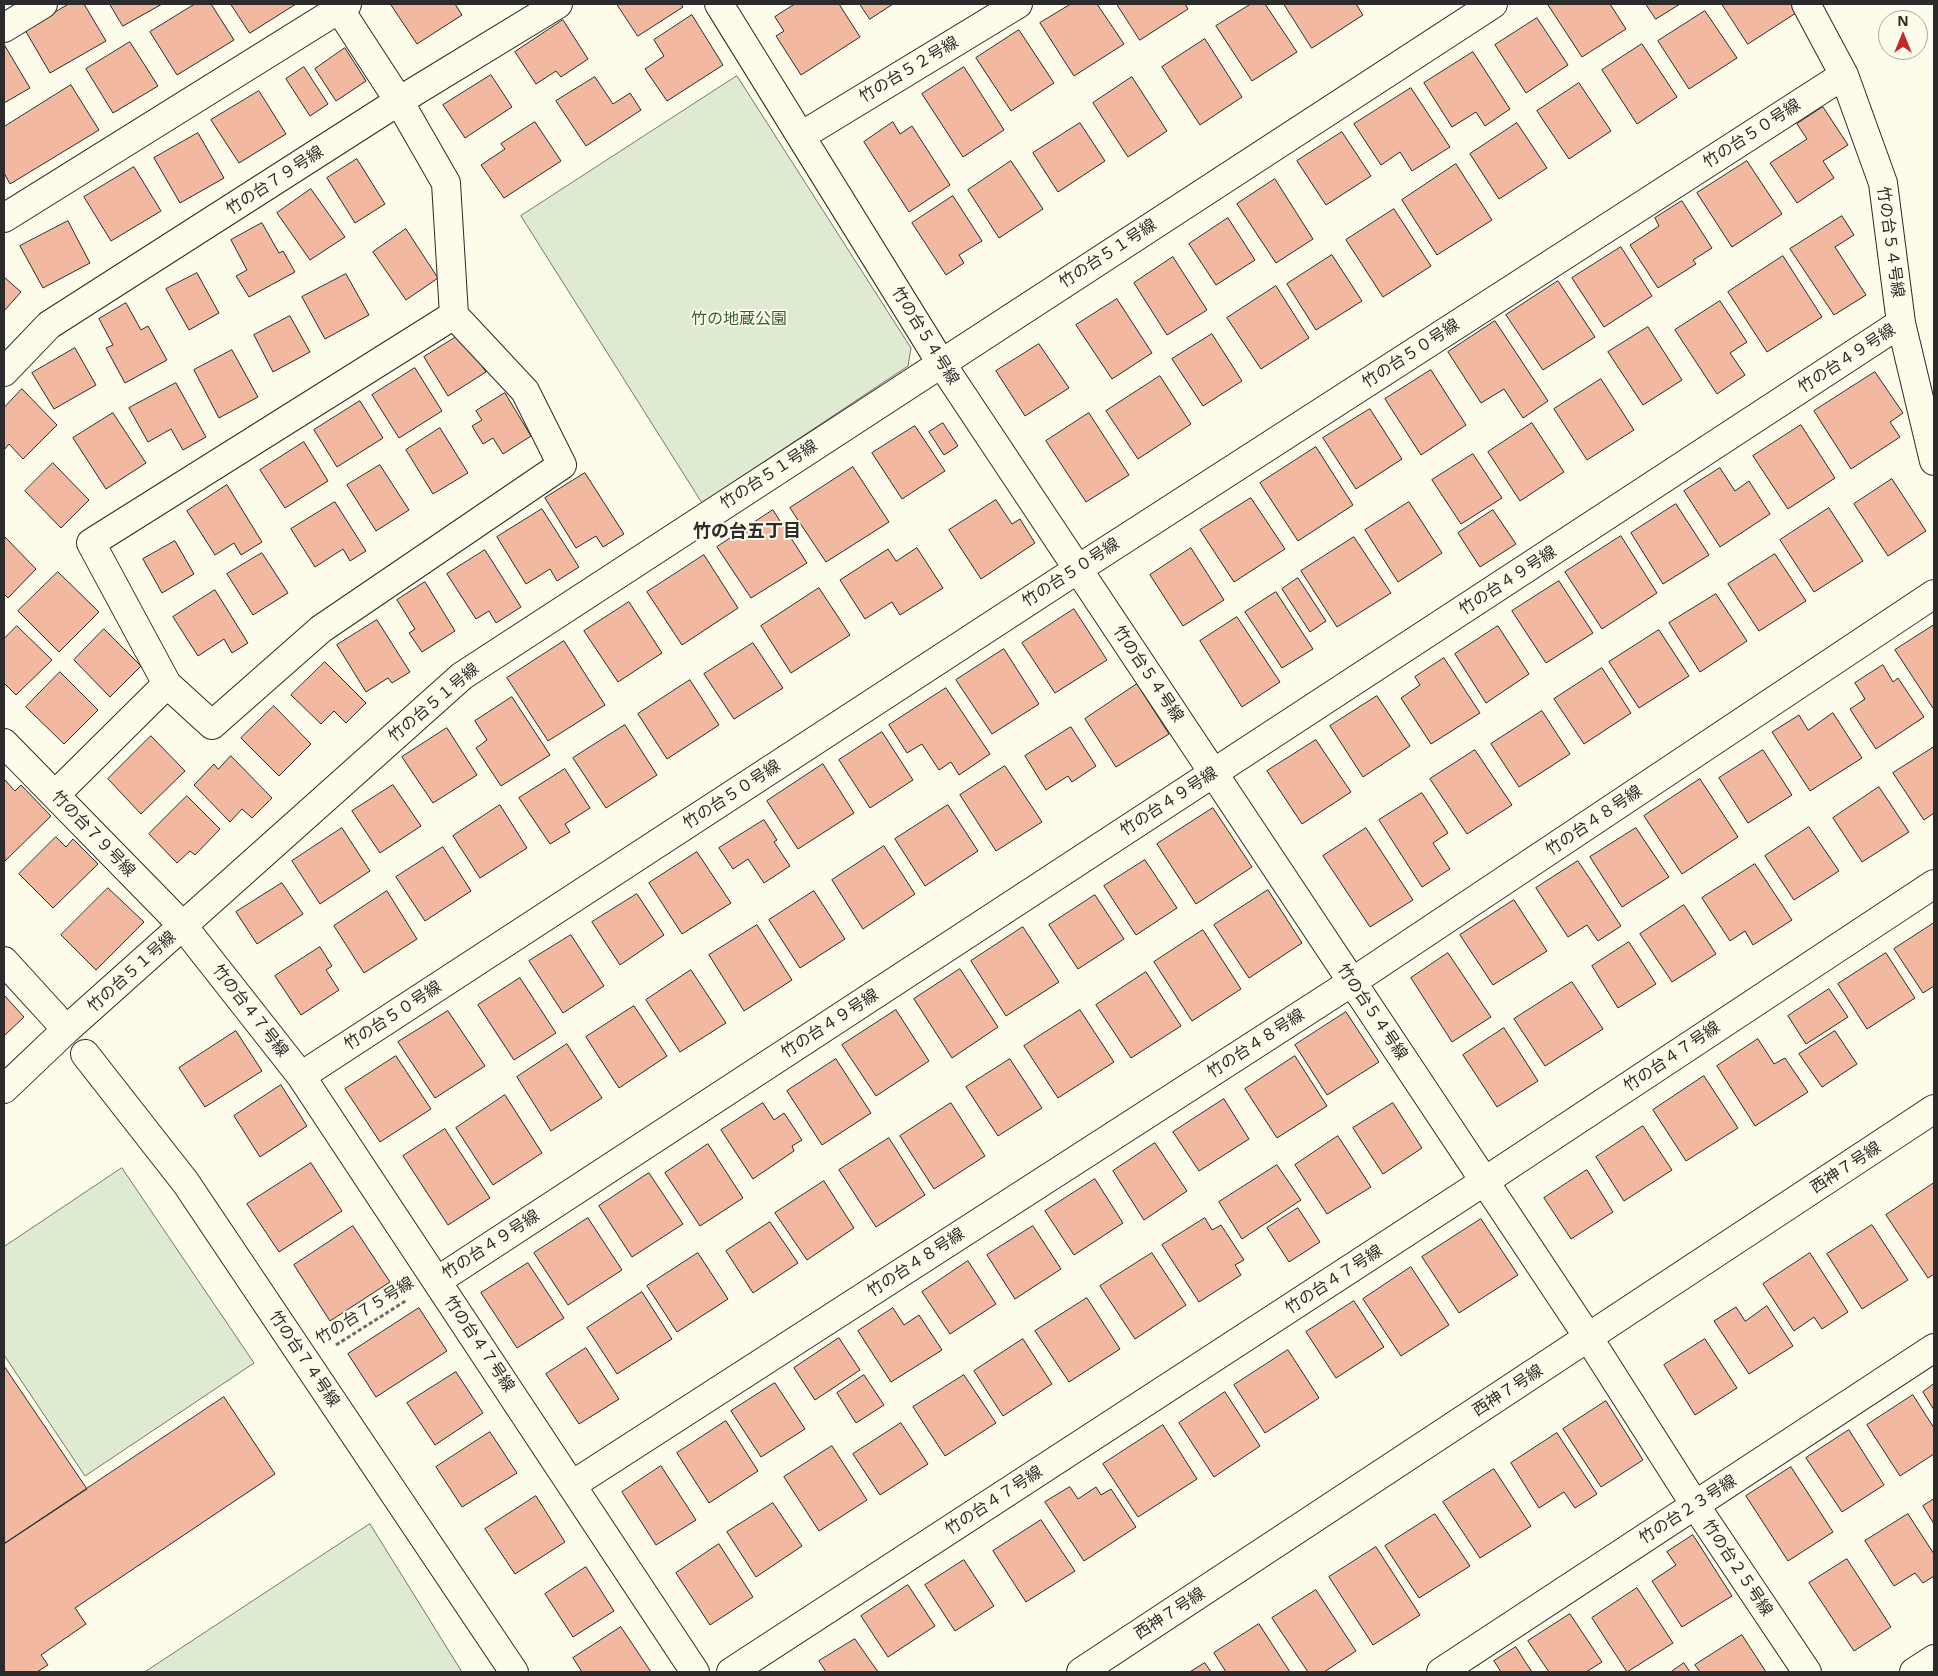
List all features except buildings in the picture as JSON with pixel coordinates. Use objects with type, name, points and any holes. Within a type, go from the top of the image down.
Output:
[{"type":"street","points":[[4,28],[43,4]]},
{"type":"street","name":"竹の台７９号線","points":[[4,372],[49,325],[399,102],[558,4]]},
{"type":"street","name":"竹の台５４号線","points":[[719,4],[941,363],[1588,1337]]},
{"type":"street","name":"竹の台５２号線","points":[[801,136],[1018,4]]},
{"type":"street","name":"竹の台５１号線","points":[[4,1089],[66,1030],[462,676],[1492,4]]},
{"type":"street","name":"竹の台５４号線","points":[[1806,4],[1844,75],[1883,183],[1901,323],[1934,461]]},
{"type":"street","points":[[4,218],[341,5],[446,183],[454,315],[524,391],[562,465],[321,629],[212,726],[167,684],[91,543],[454,315]]},
{"type":"street","name":"竹の台５０号線","points":[[301,1076],[1078,569],[1844,75]]},
{"type":"street","name":"竹の台４９号線","points":[[437,1281],[1901,323]]},
{"type":"street","name":"竹の台４８号線","points":[[572,1485],[1352,982],[1934,594]]},
{"type":"street","points":[[55,795],[167,684]]},
{"type":"street","name":"竹の台７９号線","points":[[4,743],[183,926]]},
{"type":"street","name":"竹の台４７号線","points":[[731,1672],[1485,1181],[1934,884]]},
{"type":"street","name":"竹の台４７号線","points":[[183,926],[301,1076],[696,1672]]},
{"type":"street","points":[[4,961],[55,1017]]},
{"type":"street","name":"竹の台７４号線","points":[[85,1054],[186,1183],[514,1672]]},
{"type":"street","name":"西神７号線","points":[[1081,1672],[1934,1109]]},
{"type":"street","name":"竹の台２５号線","points":[[1588,1337],[1696,1506],[1806,1672]]},
{"type":"street","name":"竹の台２３号線","points":[[1441,1672],[1934,1348]]},
{"type":"street","points":[[1914,1672],[1934,1659]]},
{"type":"path","name":"竹の台７５号線","points":[[307,1363],[437,1281]]},
{"type":"green space","name":"竹の地蔵公園","points":[[737,76],[911,348],[908,366],[702,503],[521,216]]},
{"type":"green space","points":[[122,1168],[254,1363],[85,1476],[4,1355],[4,1247]]},
{"type":"green space","points":[[370,1524],[462,1672],[145,1672]]},
{"type":"district","name":"竹の台五丁目","points":[[747,532]]}]
